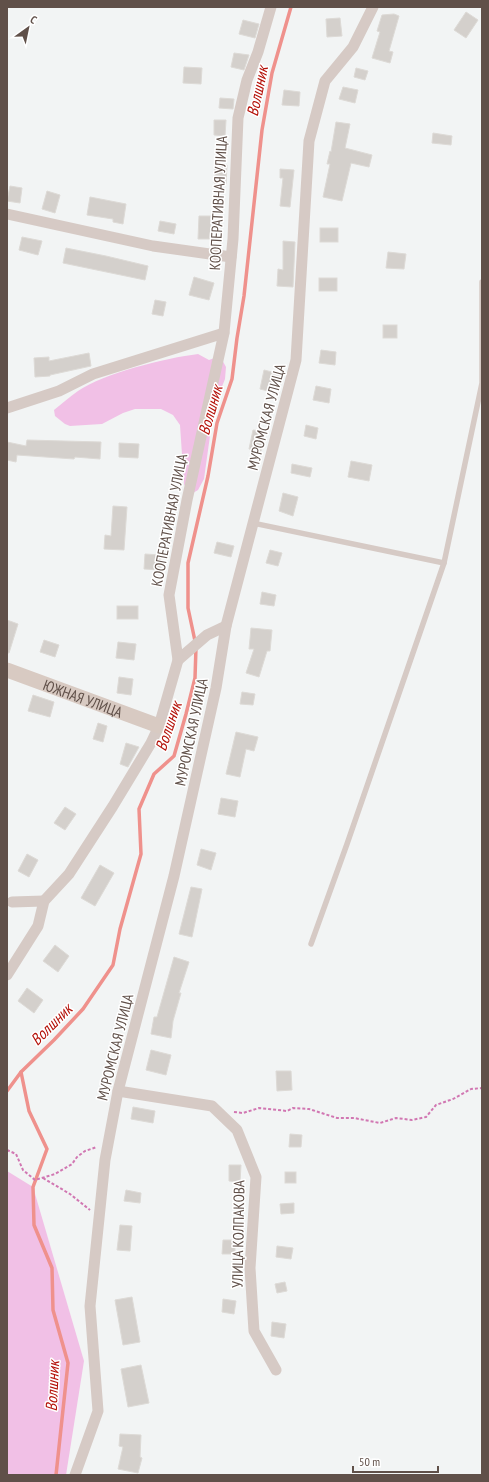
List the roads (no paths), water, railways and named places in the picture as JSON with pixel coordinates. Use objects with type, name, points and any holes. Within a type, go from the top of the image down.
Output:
[{"type":"street","name":"КООПЕРАТИВНАЯ УЛИЦА","points":[[7,975],[38,926],[44,901],[69,874],[113,806],[151,743],[159,726],[178,660],[169,595],[187,500],[224,333],[232,257],[238,118],[247,80],[258,52],[271,7]]},
{"type":"street","name":"МУРОМСКАЯ УЛИЦА","points":[[75,1475],[98,1412],[90,1306],[108,1145],[118,1091],[174,876],[216,688],[226,626],[296,360],[309,141],[325,81],[353,47],[373,7]]},
{"type":"street","points":[[7,214],[153,246],[232,257]]},
{"type":"street","points":[[7,408],[59,391],[93,374],[224,333]]},
{"type":"street","points":[[178,660],[207,635],[226,626]]},
{"type":"street","name":"ЮЖНАЯ УЛИЦА","points":[[7,670],[159,726]]},
{"type":"street","points":[[9,902],[44,901]]},
{"type":"street","name":"УЛИЦА КОЛПАКОВА","points":[[118,1091],[212,1106],[237,1130],[256,1177],[250,1268],[254,1331],[276,1370]]},
{"type":"lane","points":[[310,944],[347,844],[444,563],[482,383],[482,282]]},
{"type":"lane","points":[[253,523],[444,563]]},
{"type":"waterway","name":"Волшник","points":[[195,641],[188,608],[188,563],[208,476],[217,423],[232,379],[244,296],[262,130],[272,73],[291,7]]},
{"type":"waterway","name":"Волшник","points":[[56,1475],[68,1363],[53,1310],[52,1268],[34,1225],[33,1187],[47,1149],[29,1111],[21,1072],[83,1009],[113,965],[120,929],[141,854],[139,809],[154,774],[174,756],[195,678],[196,647]]},
{"type":"waterway","points":[[7,1091],[21,1072]]}]
